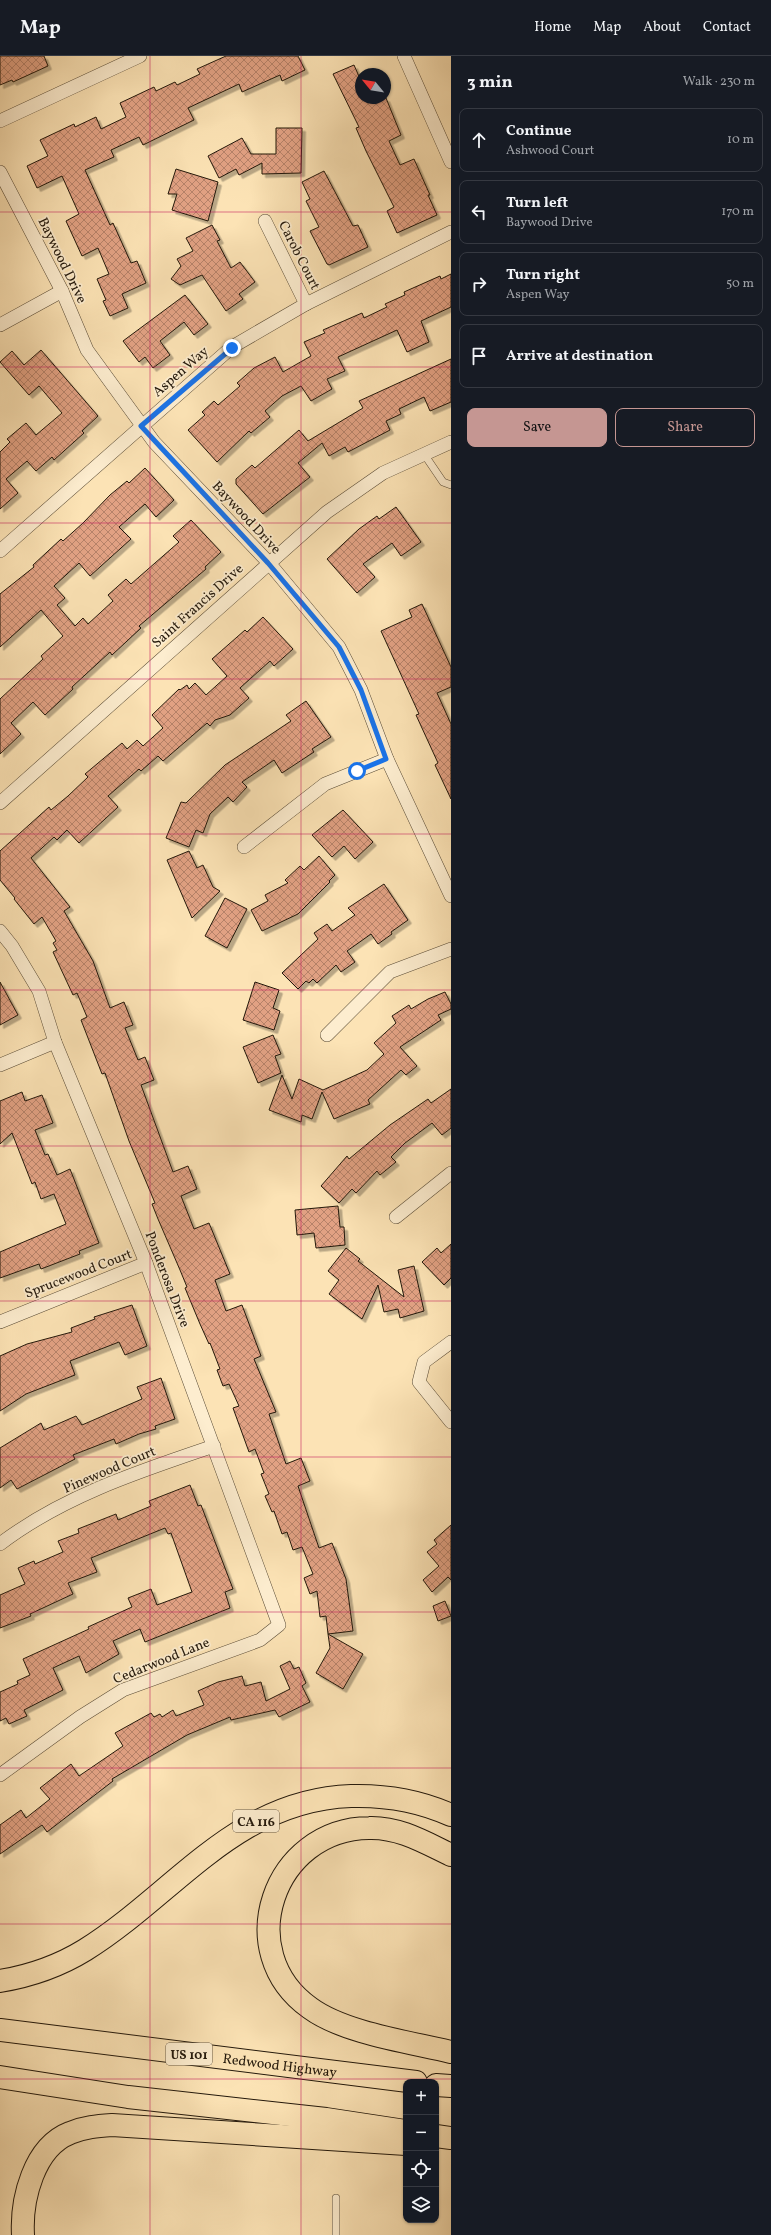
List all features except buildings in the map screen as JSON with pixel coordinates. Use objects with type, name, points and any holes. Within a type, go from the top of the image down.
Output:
[{"type":"highway","name":"CA 116","points":[[0,1981],[48,1968],[84,1950],[225,1839],[255,1821],[288,1807],[340,1796],[375,1796],[411,1802],[451,1815]]},
{"type":"highway","points":[[451,1855],[410,1835],[385,1829],[359,1828],[334,1834],[304,1851],[287,1870],[275,1892],[269,1926],[272,1952],[281,1976],[290,1990],[309,2008],[347,2026],[451,2052]]},
{"type":"highway","name":"Redwood Highway","points":[[0,2030],[403,2080]]},
{"type":"highway","points":[[0,2077],[128,2097],[326,2119],[403,2131]]},
{"type":"highway","points":[[439,2084],[451,2086]]},
{"type":"highway","points":[[23,2235],[22,2222],[30,2184],[40,2159],[54,2142],[70,2133],[90,2127],[112,2125],[403,2144]]},
{"type":"highway","points":[[439,2136],[451,2138]]},
{"type":"highway","points":[[439,2146],[451,2147]]},
{"type":"street","points":[[0,121],[140,56]]},
{"type":"street","points":[[404,56],[451,162]]},
{"type":"street","name":"Baywood Drive","points":[[0,172],[62,291],[87,350],[141,426],[268,563],[339,647],[361,690],[386,759],[451,896]]},
{"type":"street","name":"Carob Court","points":[[265,221],[306,304]]},
{"type":"street","name":"Aspen Way","points":[[0,551],[141,426],[232,348],[306,304],[451,232]]},
{"type":"street","points":[[0,325],[62,291]]},
{"type":"street","name":"Saint Francis Drive","points":[[0,802],[268,563],[334,507],[383,473],[451,442]]},
{"type":"street","points":[[244,847],[325,784],[386,759]]},
{"type":"street","name":"Ponderosa Drive","points":[[0,931],[12,946],[39,991],[55,1042],[146,1263],[214,1446],[279,1625],[260,1640]]},
{"type":"street","points":[[327,1035],[390,972],[451,949]]},
{"type":"street","points":[[0,1065],[55,1042]]},
{"type":"street","points":[[396,1217],[451,1173]]},
{"type":"street","name":"Sprucewood Court","points":[[0,1322],[146,1263]]},
{"type":"street","points":[[451,1342],[424,1362],[419,1382],[451,1422]]},
{"type":"street","name":"Pinewood Court","points":[[0,1544],[21,1528],[94,1489],[214,1446]]},
{"type":"street","name":"Cedarwood Lane","points":[[0,1776],[80,1717],[123,1690],[260,1640]]},
{"type":"lane","points":[[424,454],[443,482],[451,484]]},
{"type":"lane","points":[[336,2198],[336,2235]]},
{"type":"route","points":[[232,348],[141,426],[154,442],[219,509],[268,563],[339,647],[361,690],[386,759],[357,771]]}]
